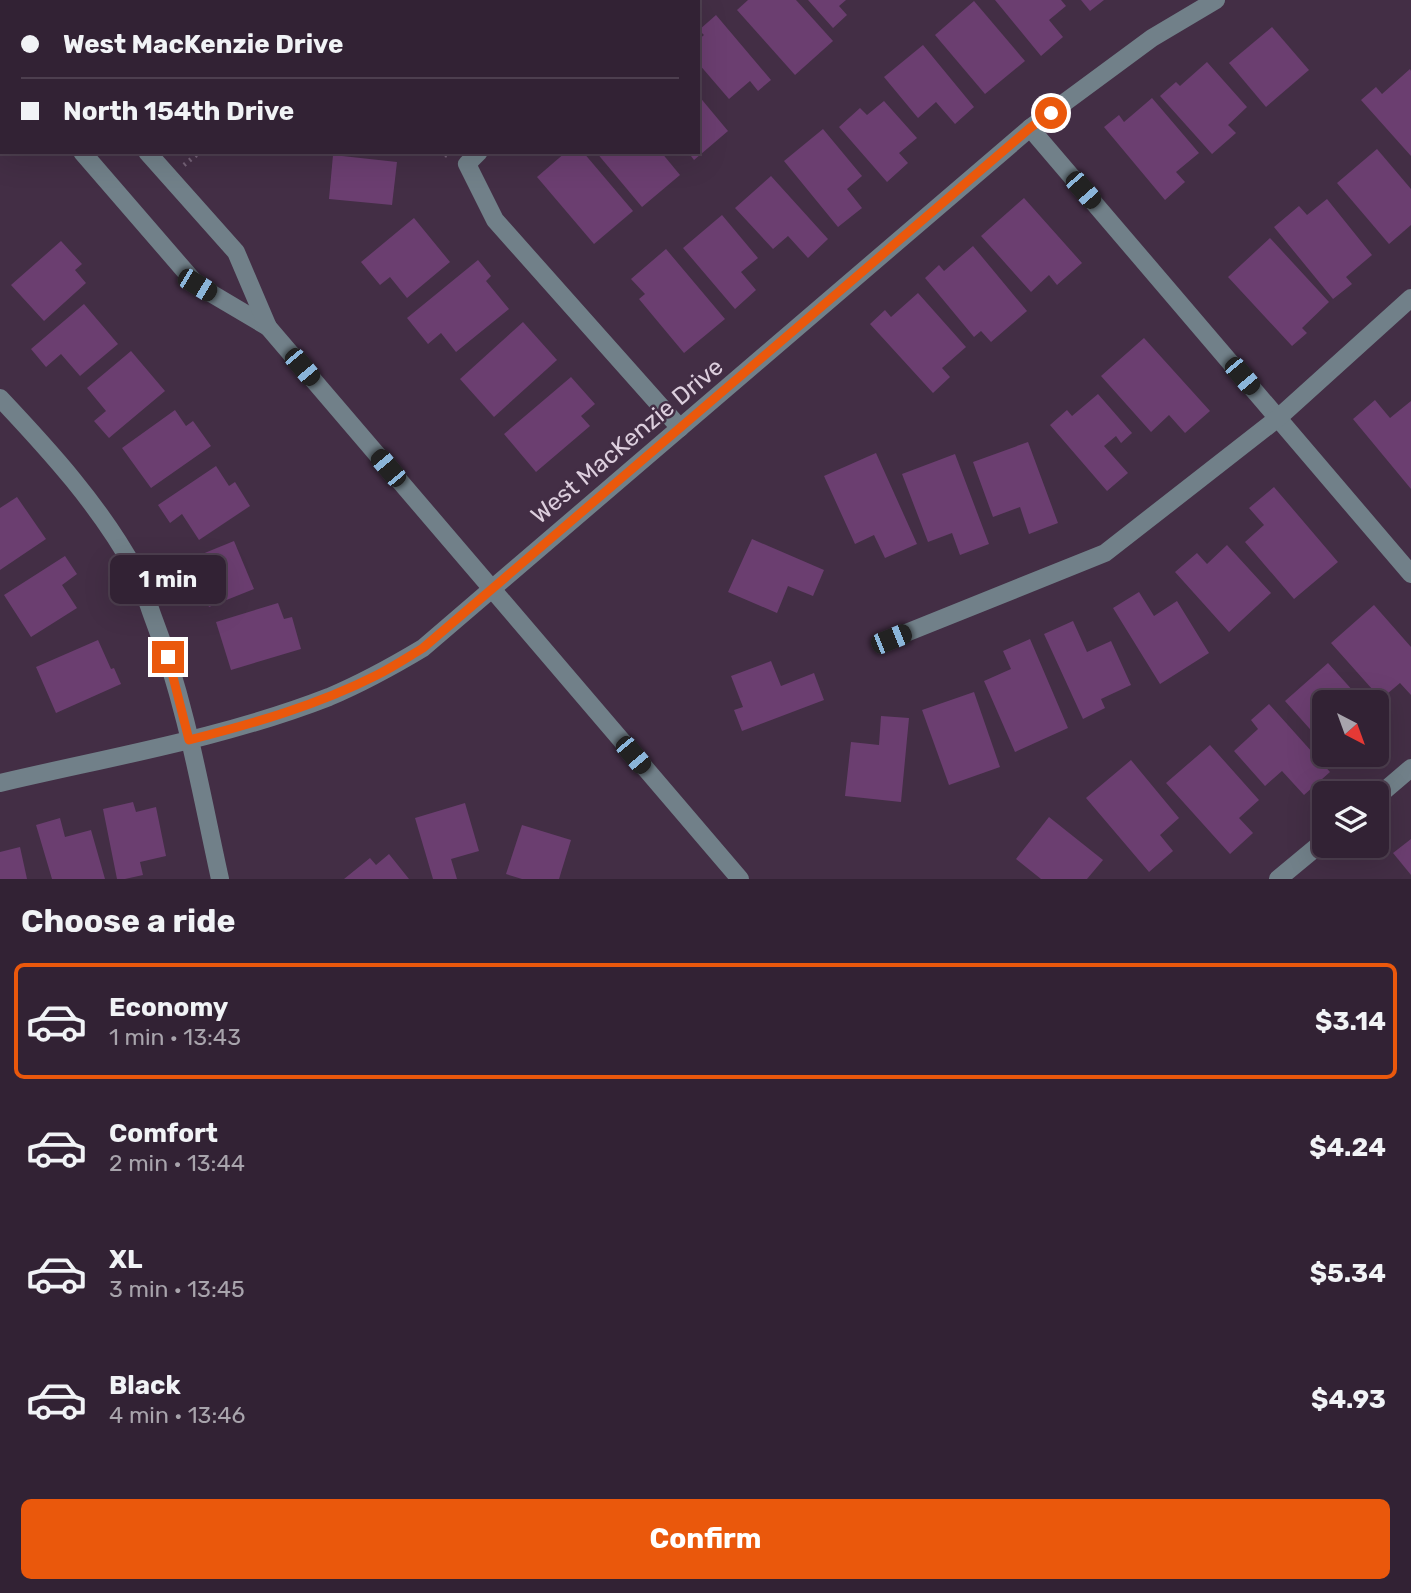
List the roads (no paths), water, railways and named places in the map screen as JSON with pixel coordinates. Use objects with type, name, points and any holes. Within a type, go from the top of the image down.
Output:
[{"type":"street","name":"West MacKenzie Drive","points":[[0,783],[245,725],[317,701],[377,675],[423,648],[1030,128],[1152,38],[1216,0]]},
{"type":"street","points":[[1030,128],[1411,574]]},
{"type":"street","points":[[84,154],[197,285],[268,327]]},
{"type":"street","points":[[148,154],[236,252],[268,327],[740,879]]},
{"type":"street","points":[[477,154],[467,164],[495,220],[680,428]]},
{"type":"street","points":[[891,639],[1105,554],[1278,418],[1411,298]]},
{"type":"street","points":[[0,398],[42,442],[95,507],[136,572],[168,657],[220,879]]},
{"type":"street","points":[[1389,787],[1411,768]]},
{"type":"street","points":[[1278,879],[1312,851]]}]
